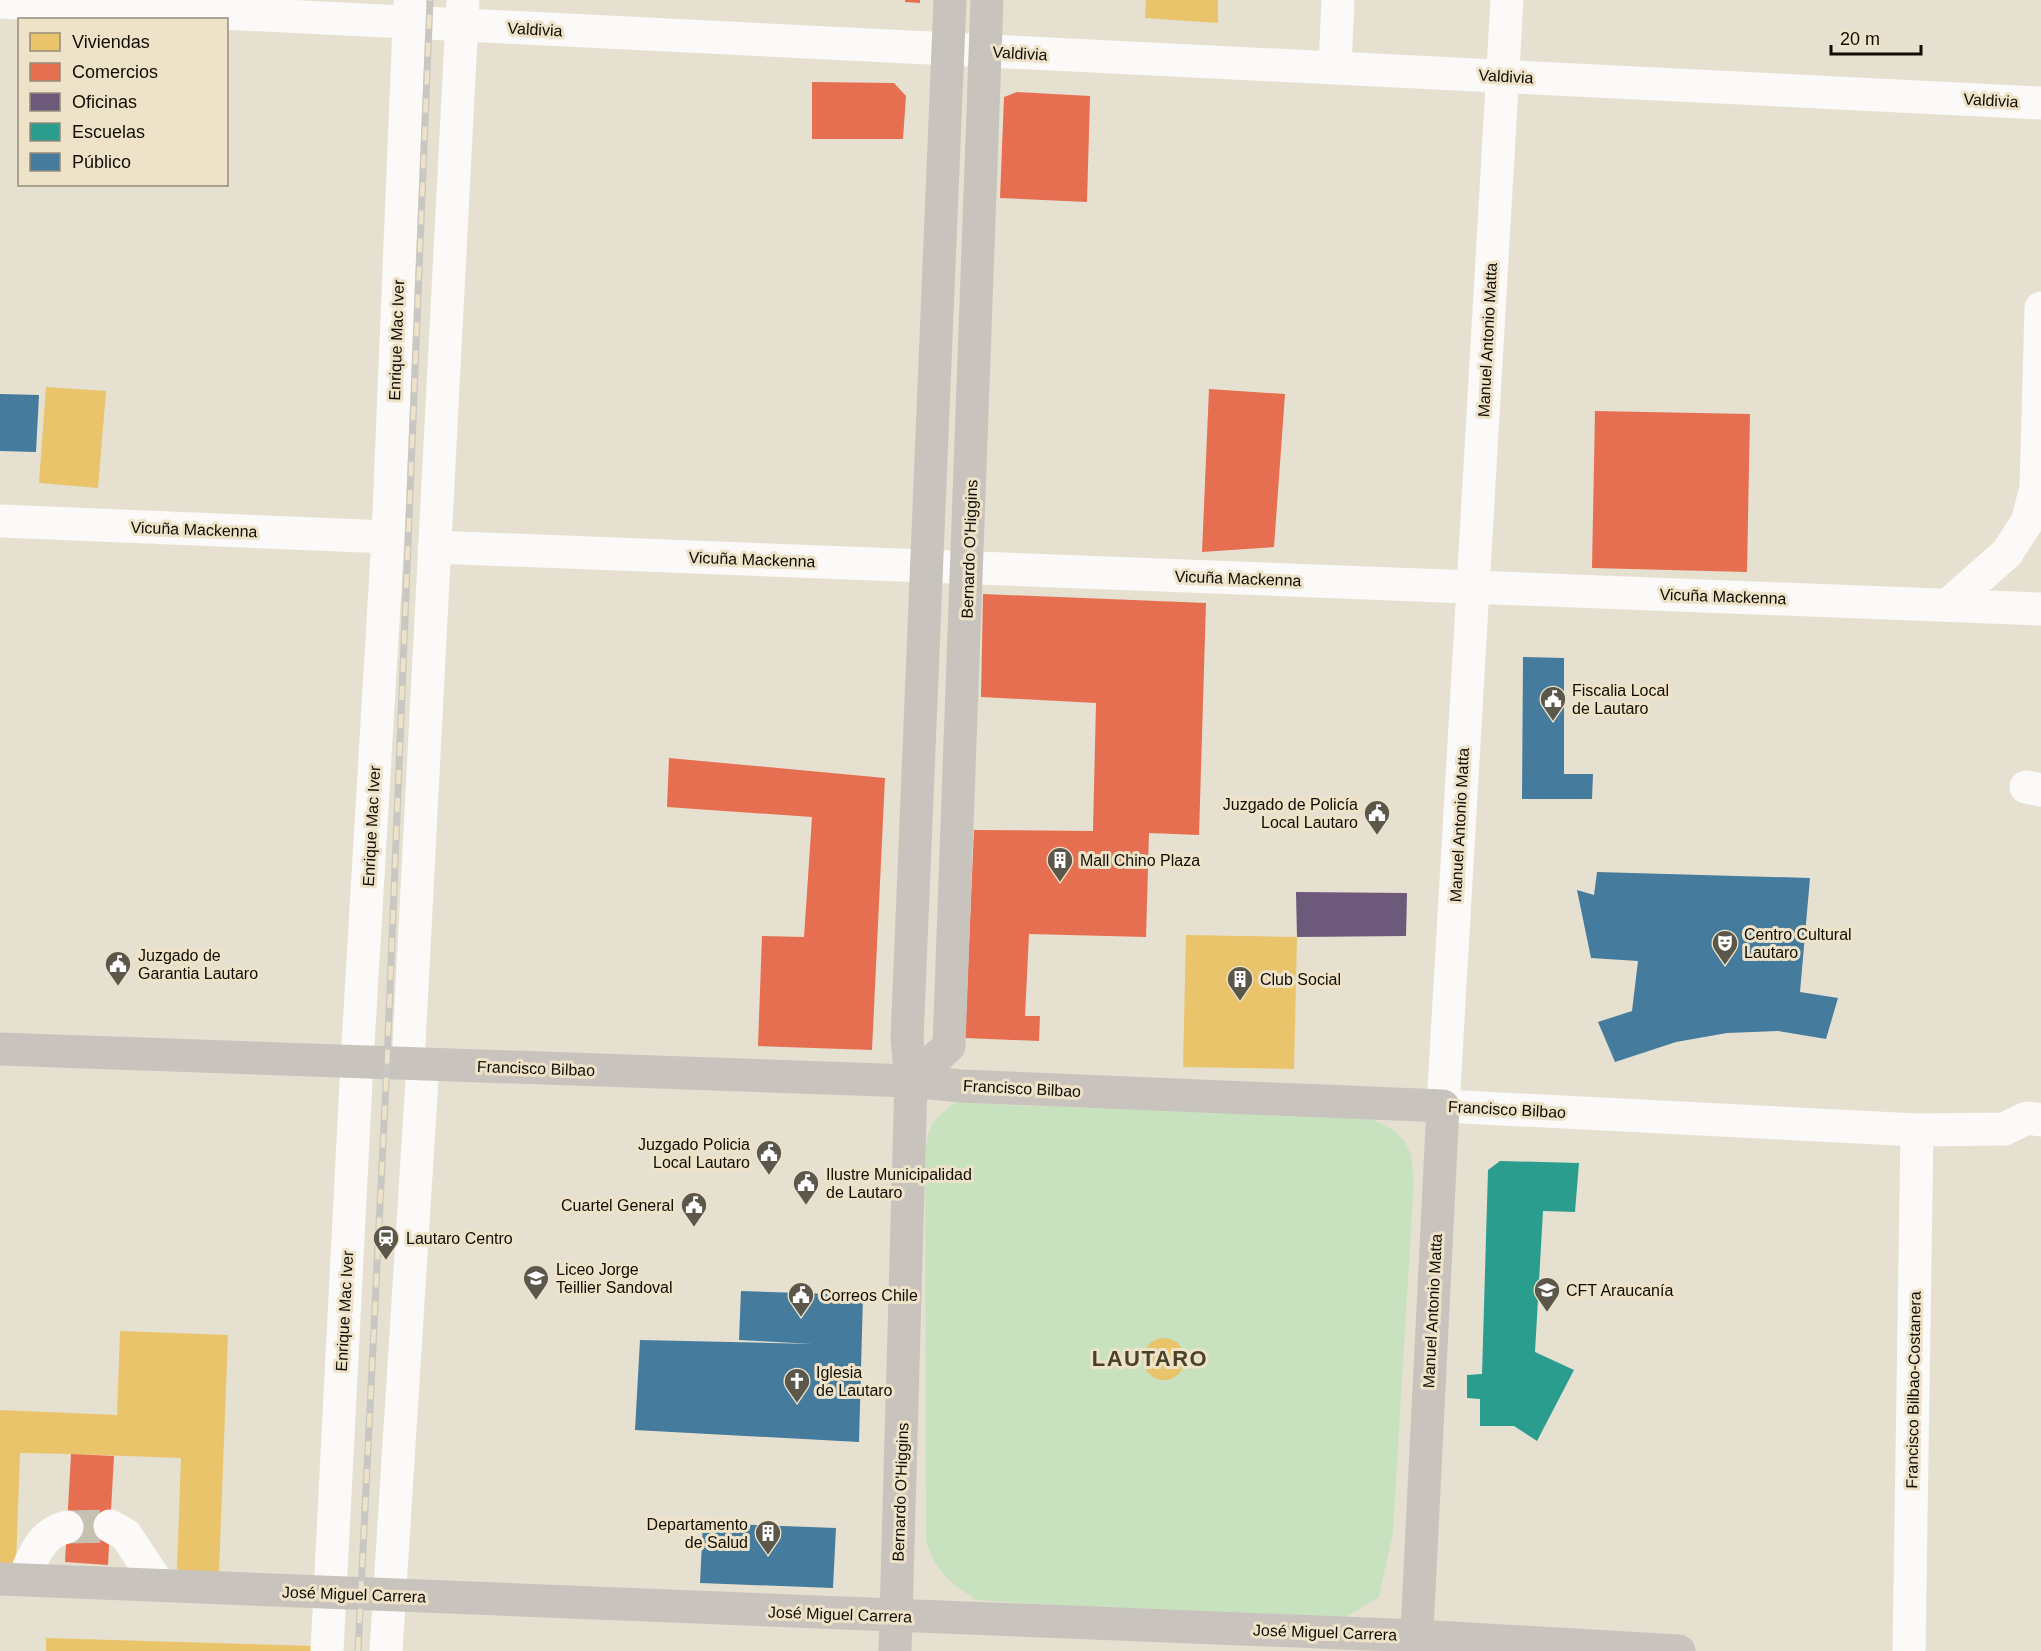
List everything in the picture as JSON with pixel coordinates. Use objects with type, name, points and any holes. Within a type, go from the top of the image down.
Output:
[{"type":"main road","name":"Bernardo O'Higgins","points":[[895,1651],[910,1081],[907,1039],[950,0]]},
{"type":"main road","name":"Bernardo O'Higgins","points":[[910,1081],[950,1046],[987,0]]},
{"type":"main road","name":"Francisco Bilbao","points":[[0,1049],[910,1081],[970,1086],[1443,1106]]},
{"type":"main road","name":"Manuel Antonio Matta","points":[[1416,1643],[1443,1106]]},
{"type":"main road","name":"José Miguel Carrera","points":[[12,1579],[896,1616],[1416,1643],[1679,1651]]},
{"type":"street","points":[[1335,68],[1338,0]]},
{"type":"street","name":"Manuel Antonio Matta","points":[[1443,1106],[1507,0]]},
{"type":"street","name":"Valdivia","points":[[0,2],[463,12],[948,50],[2041,103]]},
{"type":"street","name":"Enrique Mac Iver","points":[[327,1651],[357,1062],[388,537],[410,11]]},
{"type":"street","points":[[386,1651],[416,1064],[434,547],[463,12]]},
{"type":"street","points":[[1948,605],[2007,553],[2036,505],[2041,308]]},
{"type":"street","name":"Vicuña Mackenna","points":[[0,521],[388,537]]},
{"type":"street","name":"Vicuña Mackenna","points":[[434,547],[2041,609]]},
{"type":"street","name":"Francisco Bilbao","points":[[1443,1106],[1917,1130],[2004,1129],[2027,1118],[2041,1120]]},
{"type":"street","name":"Francisco Bilbao-Costanera","points":[[1909,1651],[1917,1130]]},
{"type":"street","points":[[110,1526],[126,1535],[159,1585]]},
{"type":"street","points":[[12,1579],[32,1558],[44,1539],[67,1527]]},
{"type":"green space","points":[[957,1101],[1005,1105],[1364,1117],[1391,1129],[1400,1136],[1406,1144],[1413,1165],[1413,1195],[1393,1532],[1379,1597],[1346,1617],[1309,1621],[976,1600],[958,1588],[939,1568],[926,1540],[925,1160],[927,1139],[932,1126],[941,1114]]},
{"type":"building: Viviendas","points":[[1146,0],[1218,0],[1218,23],[1145,18]]},
{"type":"building: Viviendas","points":[[46,387],[106,391],[98,488],[39,483]]},
{"type":"building: Viviendas","name":"Club Social","points":[[1186,935],[1297,937],[1294,1069],[1183,1067]]},
{"type":"building: Viviendas","points":[[120,1331],[228,1335],[219,1572],[177,1570],[181,1458],[20,1453],[16,1564],[0,1563],[0,1410],[117,1415]]},
{"type":"building: Viviendas","points":[[1164,1338],[1172,1339],[1179,1344],[1184,1351],[1184,1367],[1179,1374],[1172,1379],[1164,1380],[1156,1379],[1149,1374],[1144,1367],[1143,1359],[1144,1351],[1149,1344],[1156,1339]]},
{"type":"building: Viviendas","points":[[46,1638],[316,1646],[316,1651],[46,1651]]},
{"type":"building: Comercios","points":[[905,0],[920,0],[920,3],[905,2]]},
{"type":"building: Comercios","points":[[812,82],[894,83],[906,96],[903,139],[812,139]]},
{"type":"building: Comercios","points":[[1017,92],[1090,96],[1087,202],[1000,198],[1004,97]]},
{"type":"building: Comercios","points":[[1209,389],[1285,394],[1274,547],[1202,552]]},
{"type":"building: Comercios","points":[[1595,411],[1750,414],[1747,572],[1592,568]]},
{"type":"building: Comercios","points":[[983,594],[1206,603],[1199,835],[1149,833],[1146,937],[1029,934],[1025,1016],[1040,1016],[1039,1041],[965,1038],[974,830],[1093,831],[1096,703],[981,697]]},
{"type":"building: Comercios","points":[[669,758],[885,778],[872,1050],[758,1046],[762,936],[804,937],[812,817],[667,807]]},
{"type":"building: Comercios","points":[[71,1454],[114,1456],[108,1565],[65,1562]]},
{"type":"building: Oficinas","points":[[1296,892],[1407,893],[1406,936],[1297,937]]},
{"type":"building: Escuelas","points":[[1500,1161],[1579,1163],[1575,1212],[1543,1211],[1535,1352],[1574,1370],[1537,1441],[1514,1426],[1480,1426],[1480,1399],[1467,1398],[1467,1375],[1482,1374],[1488,1170]]},
{"type":"building: Público","points":[[0,394],[39,395],[36,452],[0,451]]},
{"type":"building: Público","points":[[1523,657],[1564,658],[1564,774],[1593,774],[1592,799],[1522,799]]},
{"type":"building: Público","points":[[1597,872],[1810,878],[1800,992],[1838,998],[1826,1039],[1778,1031],[1727,1033],[1676,1042],[1615,1062],[1598,1022],[1632,1011],[1638,961],[1591,958],[1577,890],[1594,895]]},
{"type":"building: Público","points":[[741,1291],[863,1295],[859,1442],[635,1430],[640,1340],[813,1344],[739,1340]]},
{"type":"building: Público","name":"Departamento de Salud","points":[[703,1523],[836,1528],[833,1588],[700,1583]]},
{"type":"tunnel","points":[[67,1527],[110,1526]]},
{"type":"railway","points":[[358,1651],[387,1063],[430,0]]},
{"type":"place","name":"Fiscalia Local de Lautaro","points":[[1553,722]]},
{"type":"place","name":"Juzgado de Policía Local Lautaro","points":[[1377,836]]},
{"type":"place","name":"Mall Chino Plaza","points":[[1060,883]]},
{"type":"place","name":"Centro Cultural Lautaro","points":[[1725,966]]},
{"type":"place","name":"Juzgado de Garantia Lautaro","points":[[118,987]]},
{"type":"place","name":"Club Social","points":[[1240,1002]]},
{"type":"place","name":"Juzgado Policia Local Lautaro","points":[[769,1176]]},
{"type":"place","name":"Ilustre Municipalidad de Lautaro","points":[[806,1206]]},
{"type":"place","name":"Cuartel General","points":[[694,1228]]},
{"type":"place","name":"Lautaro Centro","points":[[386,1261]]},
{"type":"place","name":"Liceo Jorge Teillier Sandoval","points":[[536,1301]]},
{"type":"place","name":"CFT Araucanía","points":[[1547,1313]]},
{"type":"place","name":"Correos Chile","points":[[801,1318]]},
{"type":"place","name":"Iglesia de Lautaro","points":[[797,1404]]},
{"type":"place","name":"Departamento de Salud","points":[[768,1556]]},
{"type":"district","name":"LAUTARO","points":[[1150,1358]]}]
